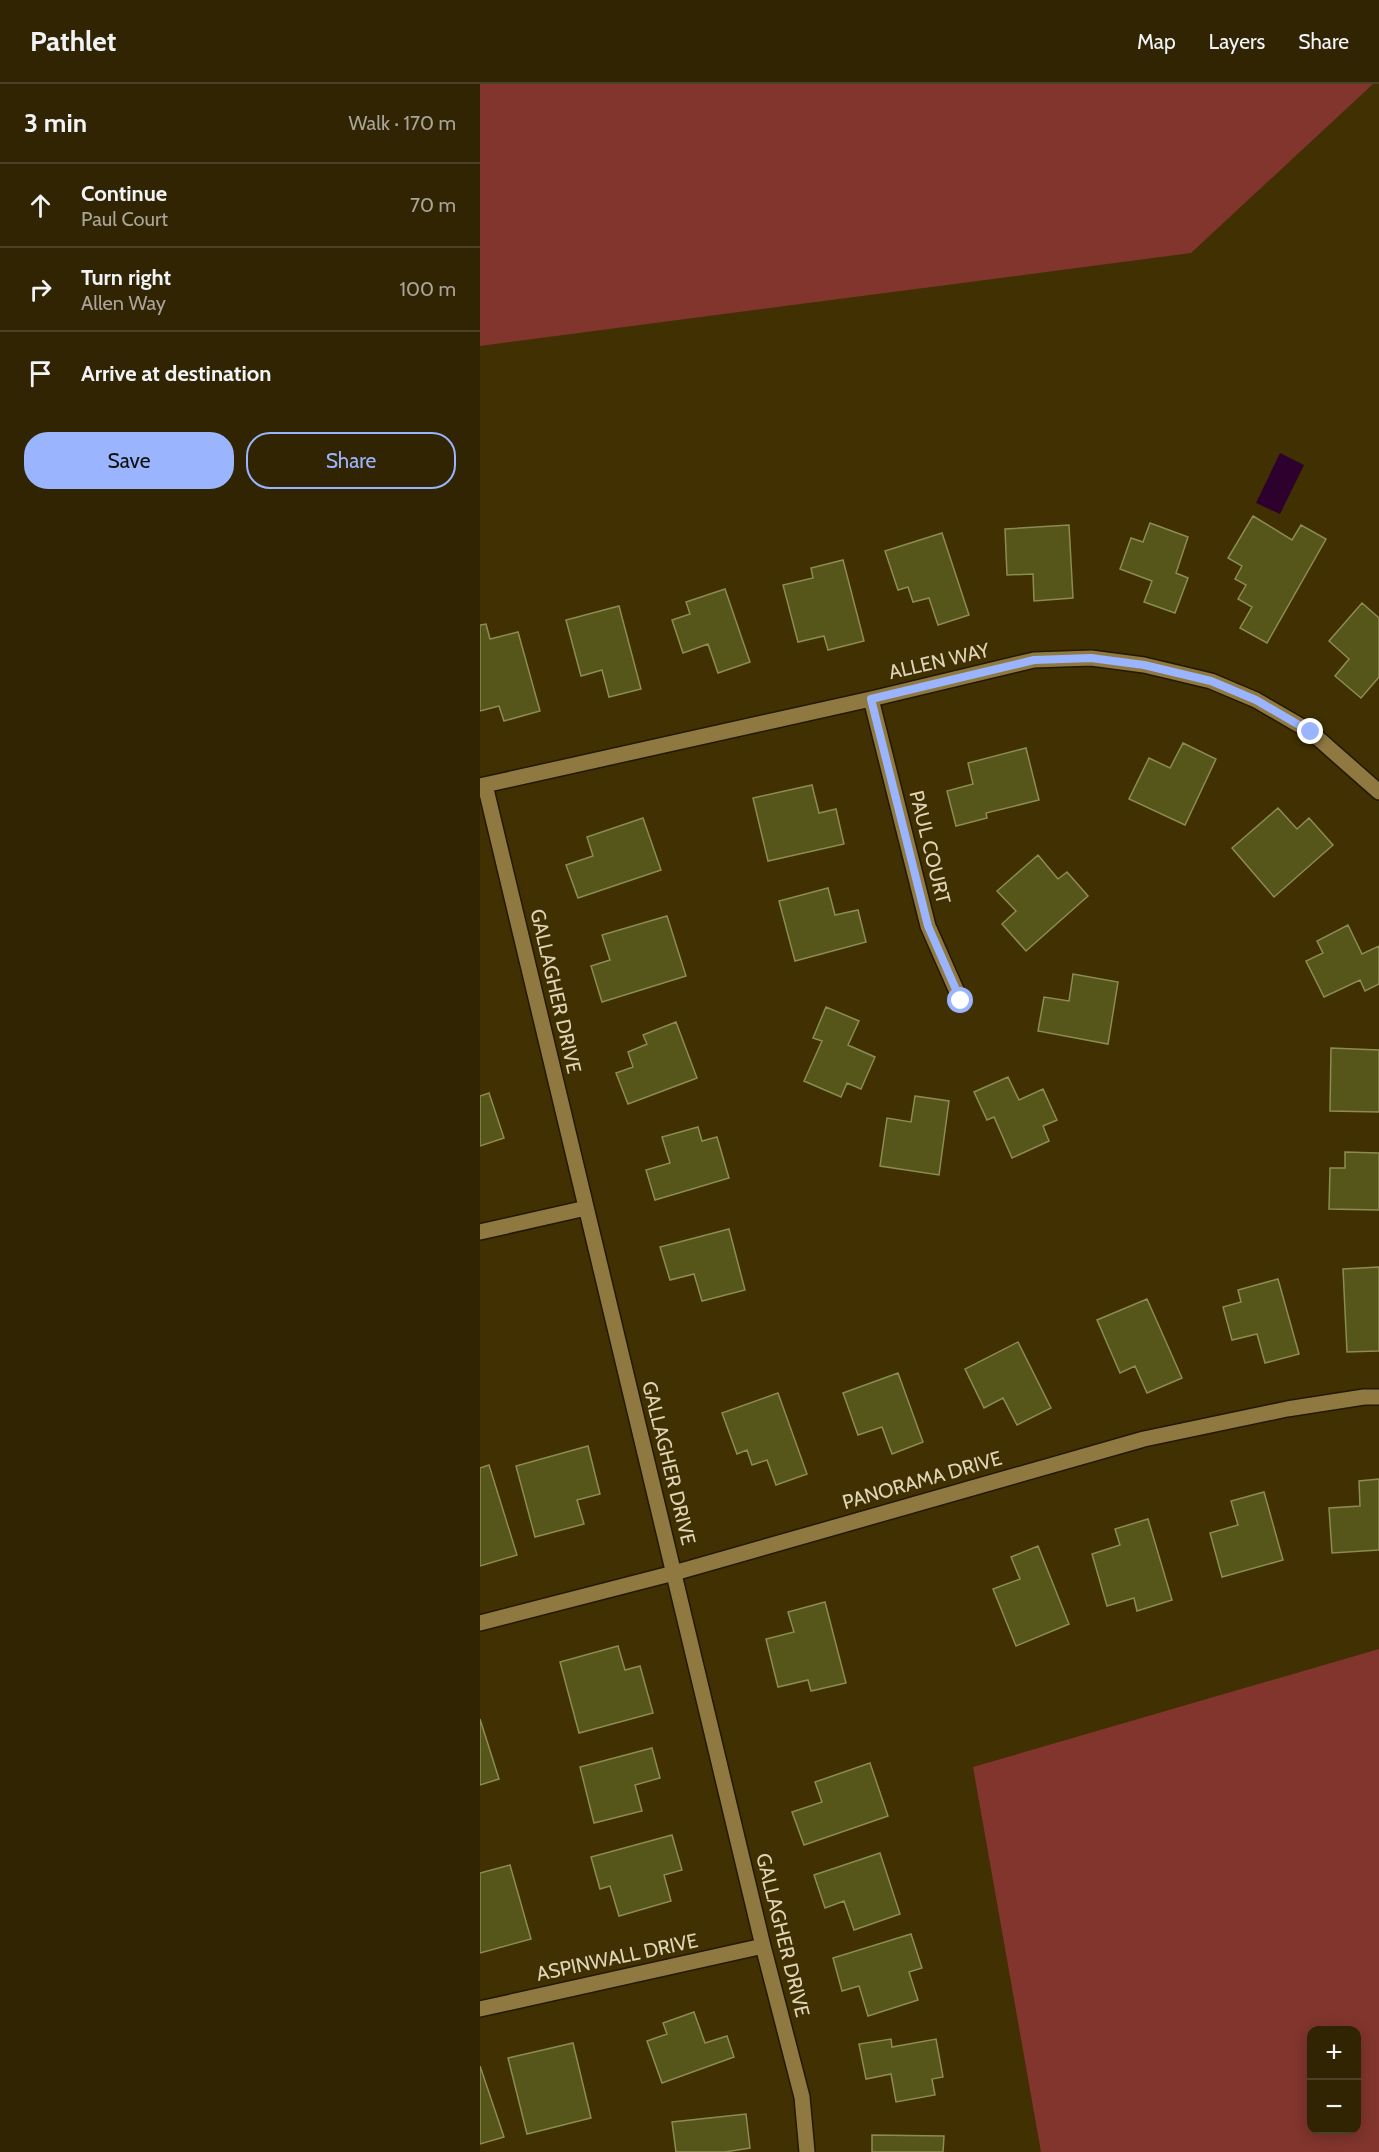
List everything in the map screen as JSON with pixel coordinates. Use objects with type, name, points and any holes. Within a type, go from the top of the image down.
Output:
[{"type":"street","name":"ALLEN WAY","points":[[483,785],[871,699],[1034,660],[1091,658],[1144,665],[1211,681],[1256,700],[1311,732],[1379,792]]},
{"type":"street","name":"PAUL COURT","points":[[871,699],[928,926],[961,1001]]},
{"type":"street","name":"GALLAGHER DRIVE","points":[[483,785],[763,1946],[802,2097],[807,2152]]},
{"type":"street","points":[[480,1232],[586,1208]]},
{"type":"street","name":"PANORAMA DRIVE","points":[[480,1623],[674,1573],[1144,1438],[1287,1409],[1364,1397],[1379,1397]]},
{"type":"street","name":"ASPINWALL DRIVE","points":[[480,2009],[763,1946]]},
{"type":"shaded area","points":[[480,84],[1373,84],[1191,253],[480,346]]},
{"type":"shaded area","points":[[1280,453],[1304,465],[1280,514],[1256,503]]},
{"type":"shaded area","points":[[1379,1649],[1379,2152],[1041,2152],[973,1767]]},
{"type":"building","points":[[1253,516],[1292,540],[1301,525],[1326,539],[1267,643],[1240,628],[1252,607],[1238,599],[1246,585],[1235,579],[1242,566],[1228,558]]},
{"type":"building","points":[[1150,523],[1188,537],[1176,573],[1188,578],[1175,613],[1144,602],[1152,581],[1120,569],[1131,538],[1143,542]]},
{"type":"building","points":[[1069,525],[1073,598],[1034,601],[1033,574],[1007,575],[1005,529]]},
{"type":"building","points":[[942,533],[969,615],[938,625],[929,598],[913,602],[908,587],[898,590],[885,551]]},
{"type":"building","points":[[843,560],[864,641],[828,650],[824,636],[798,642],[783,585],[813,578],[811,568]]},
{"type":"building","points":[[725,589],[750,662],[718,673],[708,644],[683,653],[672,620],[690,614],[686,602]]},
{"type":"building","points":[[1362,603],[1379,618],[1379,677],[1361,698],[1335,676],[1349,659],[1329,641]]},
{"type":"building","points":[[619,606],[641,689],[609,697],[602,670],[581,676],[566,620]]},
{"type":"building","points":[[486,624],[490,639],[518,632],[540,711],[504,721],[499,706],[480,711],[480,625]]},
{"type":"building","points":[[1183,743],[1216,759],[1185,825],[1129,799],[1149,758],[1170,768]]},
{"type":"building","points":[[1026,748],[1039,800],[986,813],[987,818],[956,826],[947,791],[973,784],[968,763]]},
{"type":"building","points":[[812,785],[819,813],[836,809],[844,844],[768,861],[753,798]]},
{"type":"building","points":[[1278,808],[1297,829],[1309,818],[1333,845],[1274,897],[1232,848]]},
{"type":"building","points":[[643,818],[661,870],[578,898],[566,865],[593,856],[587,837]]},
{"type":"building","points":[[1038,855],[1058,879],[1067,872],[1088,896],[1026,951],[1002,924],[1016,911],[997,891]]},
{"type":"building","points":[[828,888],[835,915],[858,910],[866,942],[795,961],[779,901]]},
{"type":"building","points":[[667,916],[686,976],[602,1002],[591,966],[610,960],[602,935]]},
{"type":"building","points":[[1348,925],[1362,954],[1379,946],[1379,984],[1365,991],[1360,980],[1324,997],[1306,961],[1323,953],[1317,941]]},
{"type":"building","points":[[1073,974],[1118,982],[1108,1044],[1038,1031],[1044,997],[1069,1001]]},
{"type":"building","points":[[826,1007],[859,1021],[848,1045],[875,1057],[861,1089],[847,1083],[841,1097],[804,1081],[822,1041],[813,1038]]},
{"type":"building","points":[[676,1022],[697,1078],[628,1104],[616,1073],[633,1067],[628,1052],[647,1044],[643,1035]]},
{"type":"building","points":[[1331,1048],[1379,1050],[1379,1112],[1330,1111]]},
{"type":"building","points":[[1008,1077],[1019,1100],[1043,1089],[1057,1120],[1043,1126],[1049,1141],[1012,1158],[994,1117],[987,1120],[974,1092]]},
{"type":"building","points":[[489,1093],[504,1138],[480,1146],[480,1096]]},
{"type":"building","points":[[915,1096],[949,1101],[939,1175],[880,1166],[887,1118],[911,1122]]},
{"type":"building","points":[[698,1127],[702,1141],[717,1137],[729,1178],[655,1200],[646,1170],[670,1163],[662,1137]]},
{"type":"building","points":[[1345,1152],[1379,1153],[1379,1210],[1329,1209],[1330,1168],[1345,1168]]},
{"type":"building","points":[[729,1229],[745,1290],[702,1301],[694,1274],[670,1280],[660,1247]]},
{"type":"building","points":[[1379,1267],[1379,1351],[1347,1352],[1343,1269]]},
{"type":"building","points":[[1278,1279],[1299,1354],[1265,1363],[1257,1334],[1232,1340],[1223,1307],[1241,1302],[1238,1290]]},
{"type":"building","points":[[1147,1299],[1182,1378],[1147,1393],[1135,1366],[1120,1373],[1097,1320]]},
{"type":"building","points":[[1018,1342],[1051,1408],[1017,1425],[1003,1398],[984,1408],[965,1369]]},
{"type":"building","points":[[898,1373],[923,1442],[892,1454],[882,1427],[858,1435],[843,1393]]},
{"type":"building","points":[[778,1393],[807,1474],[776,1485],[767,1460],[752,1465],[747,1450],[737,1454],[722,1413]]},
{"type":"building","points":[[588,1446],[600,1494],[577,1500],[584,1524],[535,1537],[516,1466]]},
{"type":"building","points":[[489,1465],[517,1555],[480,1566],[480,1468]]},
{"type":"building","points":[[1379,1479],[1379,1550],[1332,1553],[1329,1508],[1360,1506],[1359,1481]]},
{"type":"building","points":[[1264,1492],[1283,1560],[1222,1577],[1210,1533],[1238,1525],[1231,1501]]},
{"type":"building","points":[[1148,1519],[1172,1600],[1137,1611],[1134,1598],[1107,1606],[1092,1554],[1120,1545],[1115,1529]]},
{"type":"building","points":[[1038,1546],[1069,1624],[1016,1646],[993,1589],[1020,1579],[1011,1557]]},
{"type":"building","points":[[825,1602],[846,1683],[811,1691],[808,1680],[778,1687],[766,1639],[794,1632],[788,1612]]},
{"type":"building","points":[[618,1646],[625,1670],[640,1666],[653,1713],[579,1733],[560,1662]]},
{"type":"building","points":[[480,1719],[499,1779],[480,1785]]},
{"type":"building","points":[[652,1748],[660,1778],[635,1785],[642,1811],[594,1823],[580,1767]]},
{"type":"building","points":[[870,1763],[888,1816],[804,1845],[792,1812],[822,1802],[815,1782]]},
{"type":"building","points":[[672,1835],[682,1870],[664,1875],[671,1901],[619,1916],[610,1886],[600,1889],[591,1857]]},
{"type":"building","points":[[880,1853],[900,1914],[854,1930],[844,1901],[825,1908],[814,1875]]},
{"type":"building","points":[[510,1865],[531,1939],[480,1953],[480,1873]]},
{"type":"building","points":[[911,1934],[922,1968],[909,1972],[918,2000],[868,2016],[859,1986],[842,1991],[833,1958]]},
{"type":"building","points":[[694,2012],[705,2043],[727,2036],[734,2057],[662,2083],[647,2041],[667,2034],[663,2023]]},
{"type":"building","points":[[891,2039],[892,2047],[936,2039],[943,2077],[932,2079],[935,2095],[896,2102],[891,2074],[866,2079],[859,2044]]},
{"type":"building","points":[[573,2043],[591,2118],[527,2134],[508,2058]]},
{"type":"building","points":[[480,2066],[504,2137],[480,2144]]},
{"type":"building","points":[[746,2114],[750,2148],[725,2152],[676,2152],[672,2122]]},
{"type":"building","points":[[872,2135],[944,2136],[943,2152],[872,2152]]},
{"type":"route","points":[[961,1001],[928,926],[871,699],[1034,660],[1091,658],[1144,665],[1211,681],[1256,700],[1311,732]]}]
